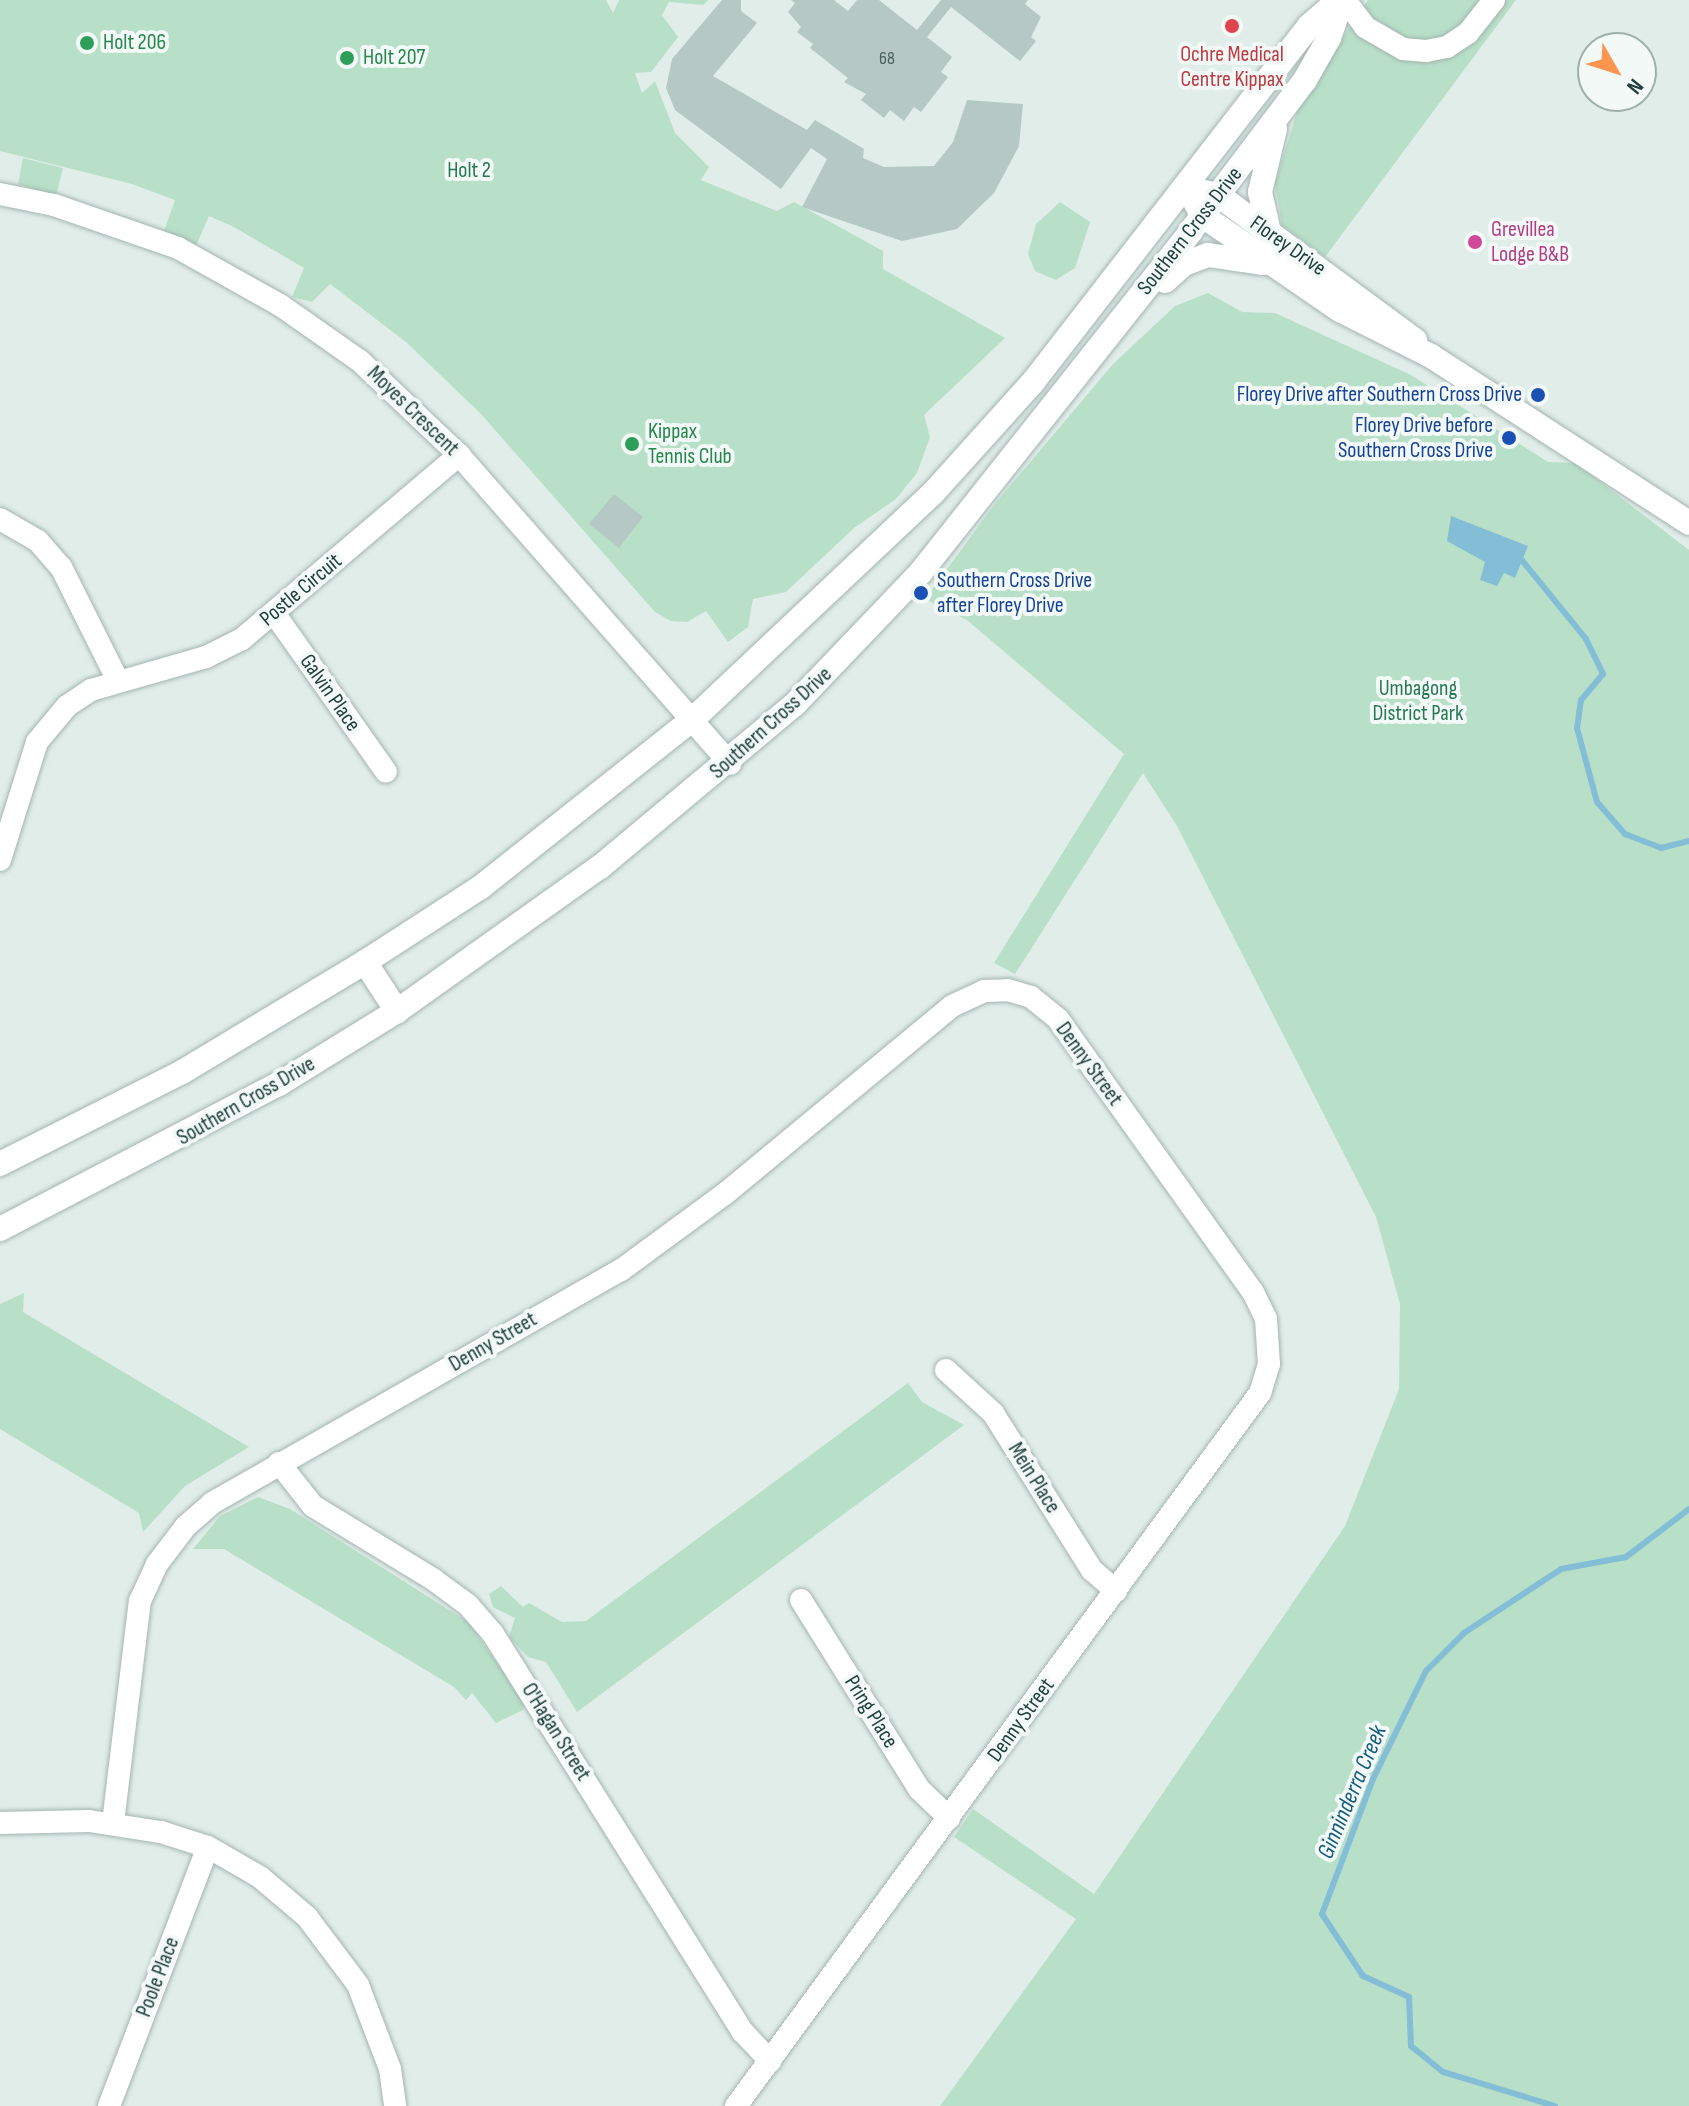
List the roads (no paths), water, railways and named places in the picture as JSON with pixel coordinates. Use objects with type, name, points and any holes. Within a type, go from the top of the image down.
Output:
[{"type":"main road","name":"Southern Cross Drive","points":[[0,1229],[265,1092],[397,1011],[600,867],[730,764],[852,649],[914,580],[1279,116],[1329,38],[1342,0]]},
{"type":"main road","name":"Southern Cross Drive","points":[[0,1164],[182,1072],[365,962],[481,887],[692,720],[933,493],[1066,342],[1309,26],[1342,0]]},
{"type":"main road","points":[[1269,232],[1260,192],[1279,116]]},
{"type":"main road","name":"Florey Drive","points":[[1186,188],[1218,195],[1389,317],[1431,356]]},
{"type":"main road","name":"Florey Drive","points":[[1186,188],[1203,216],[1340,310],[1431,356],[1689,523]]},
{"type":"main road","points":[[1087,358],[1184,264],[1226,255],[1273,265]]},
{"type":"main road","points":[[365,962],[397,1011]]},
{"type":"street","points":[[1342,0],[1365,27],[1403,49],[1426,51],[1447,47],[1468,33],[1494,0]]},
{"type":"street","name":"Moyes Crescent","points":[[0,194],[108,222],[216,268],[339,344],[401,396],[459,455],[730,764]]},
{"type":"street","name":"Postle Circuit","points":[[0,860],[37,742],[67,706],[118,681],[206,657],[242,639],[459,455]]},
{"type":"street","points":[[0,519],[38,541],[61,567],[118,681]]},
{"type":"street","name":"Galvin Place","points":[[274,613],[386,772]]},
{"type":"street","name":"Denny Street","points":[[113,1823],[131,1642],[140,1601],[157,1564],[181,1531],[212,1503],[621,1270],[715,1202],[952,1006],[972,994],[1008,990],[1031,997],[1058,1019],[1253,1292],[1270,1334],[1269,1364],[1260,1393],[736,2106]]},
{"type":"street","name":"Mein Place","points":[[946,1370],[993,1413],[1092,1570],[1116,1591]]},
{"type":"street","name":"O'Hagan Street","points":[[279,1463],[313,1506],[434,1580],[468,1605],[493,1634],[743,2032],[770,2061]]},
{"type":"street","name":"Pring Place","points":[[801,1600],[919,1789],[949,1818]]},
{"type":"street","points":[[0,1823],[113,1823],[208,1847],[285,1896],[335,1950],[377,2027],[395,2106]]},
{"type":"street","name":"Poole Place","points":[[109,2106],[208,1847]]},
{"type":"water","points":[[1451,516],[1528,546],[1515,578],[1504,573],[1497,586],[1480,580],[1485,562],[1447,541]]},
{"type":"waterway","points":[[1521,559],[1586,639],[1603,674],[1581,700],[1577,728],[1597,802],[1625,834],[1661,848],[1689,841]]},
{"type":"waterway","name":"Ginninderra Creek","points":[[1555,2106],[1443,2072],[1411,2046],[1409,1997],[1363,1976],[1322,1914],[1373,1779],[1426,1671],[1464,1633],[1561,1569],[1626,1557],[1689,1509]]},
{"type":"place","name":"Ochre Medical Centre Kippax","points":[[1232,26]]},
{"type":"place","name":"Holt 206","points":[[87,43]]},
{"type":"place","name":"Holt 207","points":[[347,58]]},
{"type":"place","name":"Grevillea Lodge B&B","points":[[1475,242]]},
{"type":"place","name":"Florey Drive after Southern Cross Drive","points":[[1538,395]]},
{"type":"place","name":"Florey Drive before Southern Cross Drive","points":[[1509,438]]},
{"type":"place","name":"Kippax Tennis Club","points":[[632,444]]},
{"type":"place","name":"Southern Cross Drive after Florey Drive","points":[[921,593]]},
{"type":"park label","name":"Holt 2","points":[[469,171]]},
{"type":"park label","name":"Umbagong District Park","points":[[1418,700]]}]
